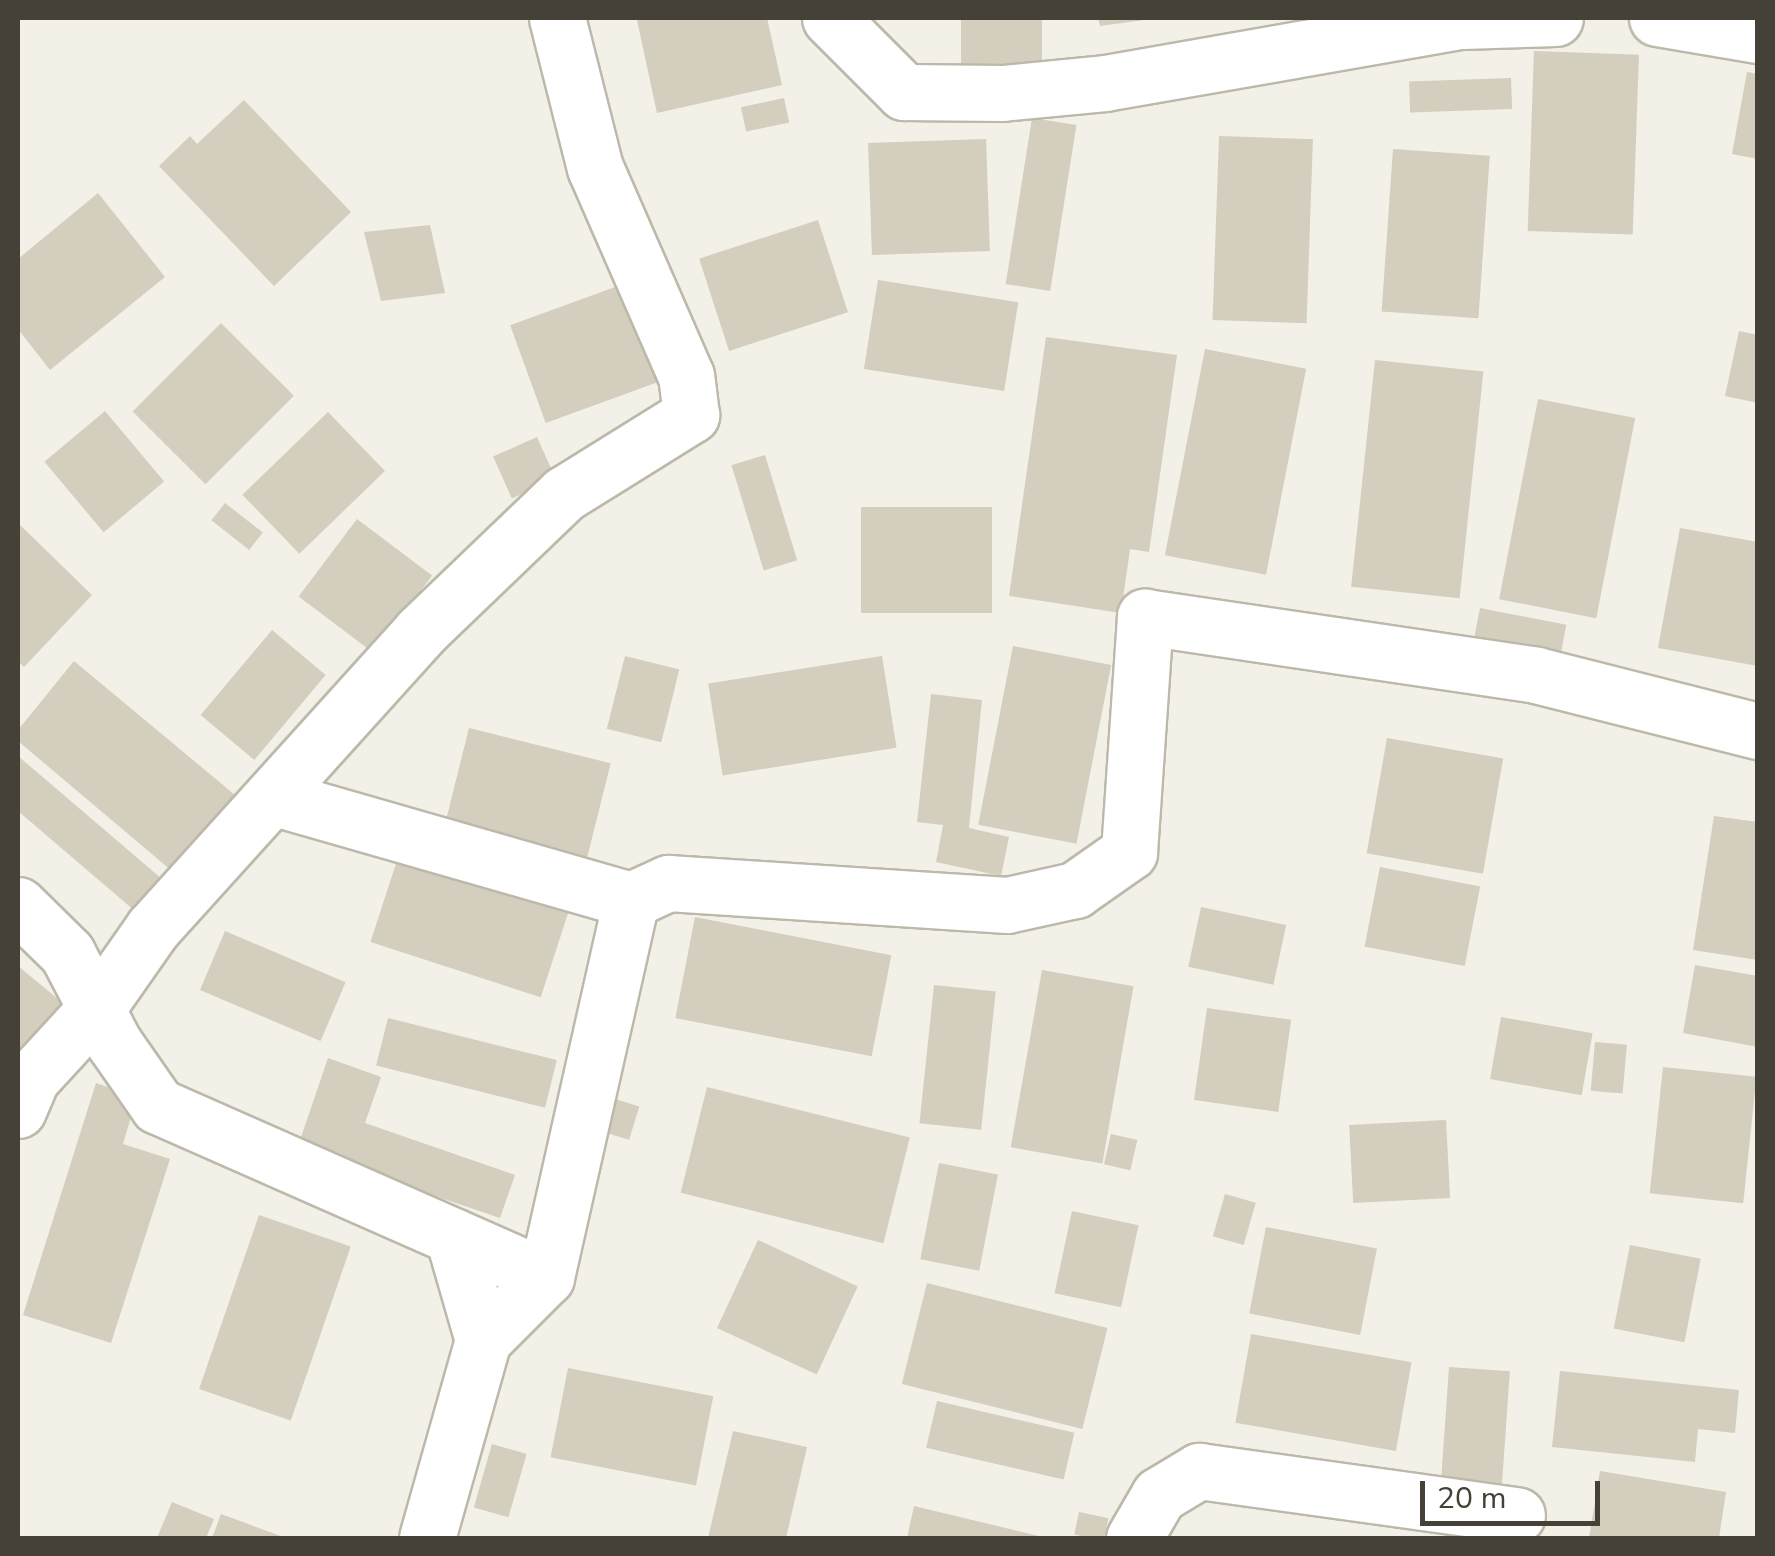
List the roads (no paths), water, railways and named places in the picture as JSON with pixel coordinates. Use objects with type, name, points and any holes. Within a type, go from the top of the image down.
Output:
[{"type":"street","points":[[18,1110],[32,1079],[99,1006],[154,928],[420,632],[564,494],[691,416],[686,376],[595,168],[560,18]]},
{"type":"street","points":[[830,18],[904,92],[1002,94],[1106,83],[1462,21],[1555,18]]},
{"type":"street","points":[[1657,18],[1758,34]]},
{"type":"street","points":[[272,797],[631,900],[668,884],[1007,906],[1075,890],[1129,852],[1145,617],[1536,675],[1758,731]]},
{"type":"street","points":[[427,1538],[483,1340],[546,1277],[631,900]]},
{"type":"street","points":[[18,905],[68,953],[99,1006],[114,1043],[158,1106],[546,1277]]},
{"type":"street","points":[[68,953],[154,928]]},
{"type":"street","points":[[453,1236],[483,1340]]},
{"type":"street","points":[[1134,1538],[1159,1495],[1199,1471],[1517,1515]]}]
